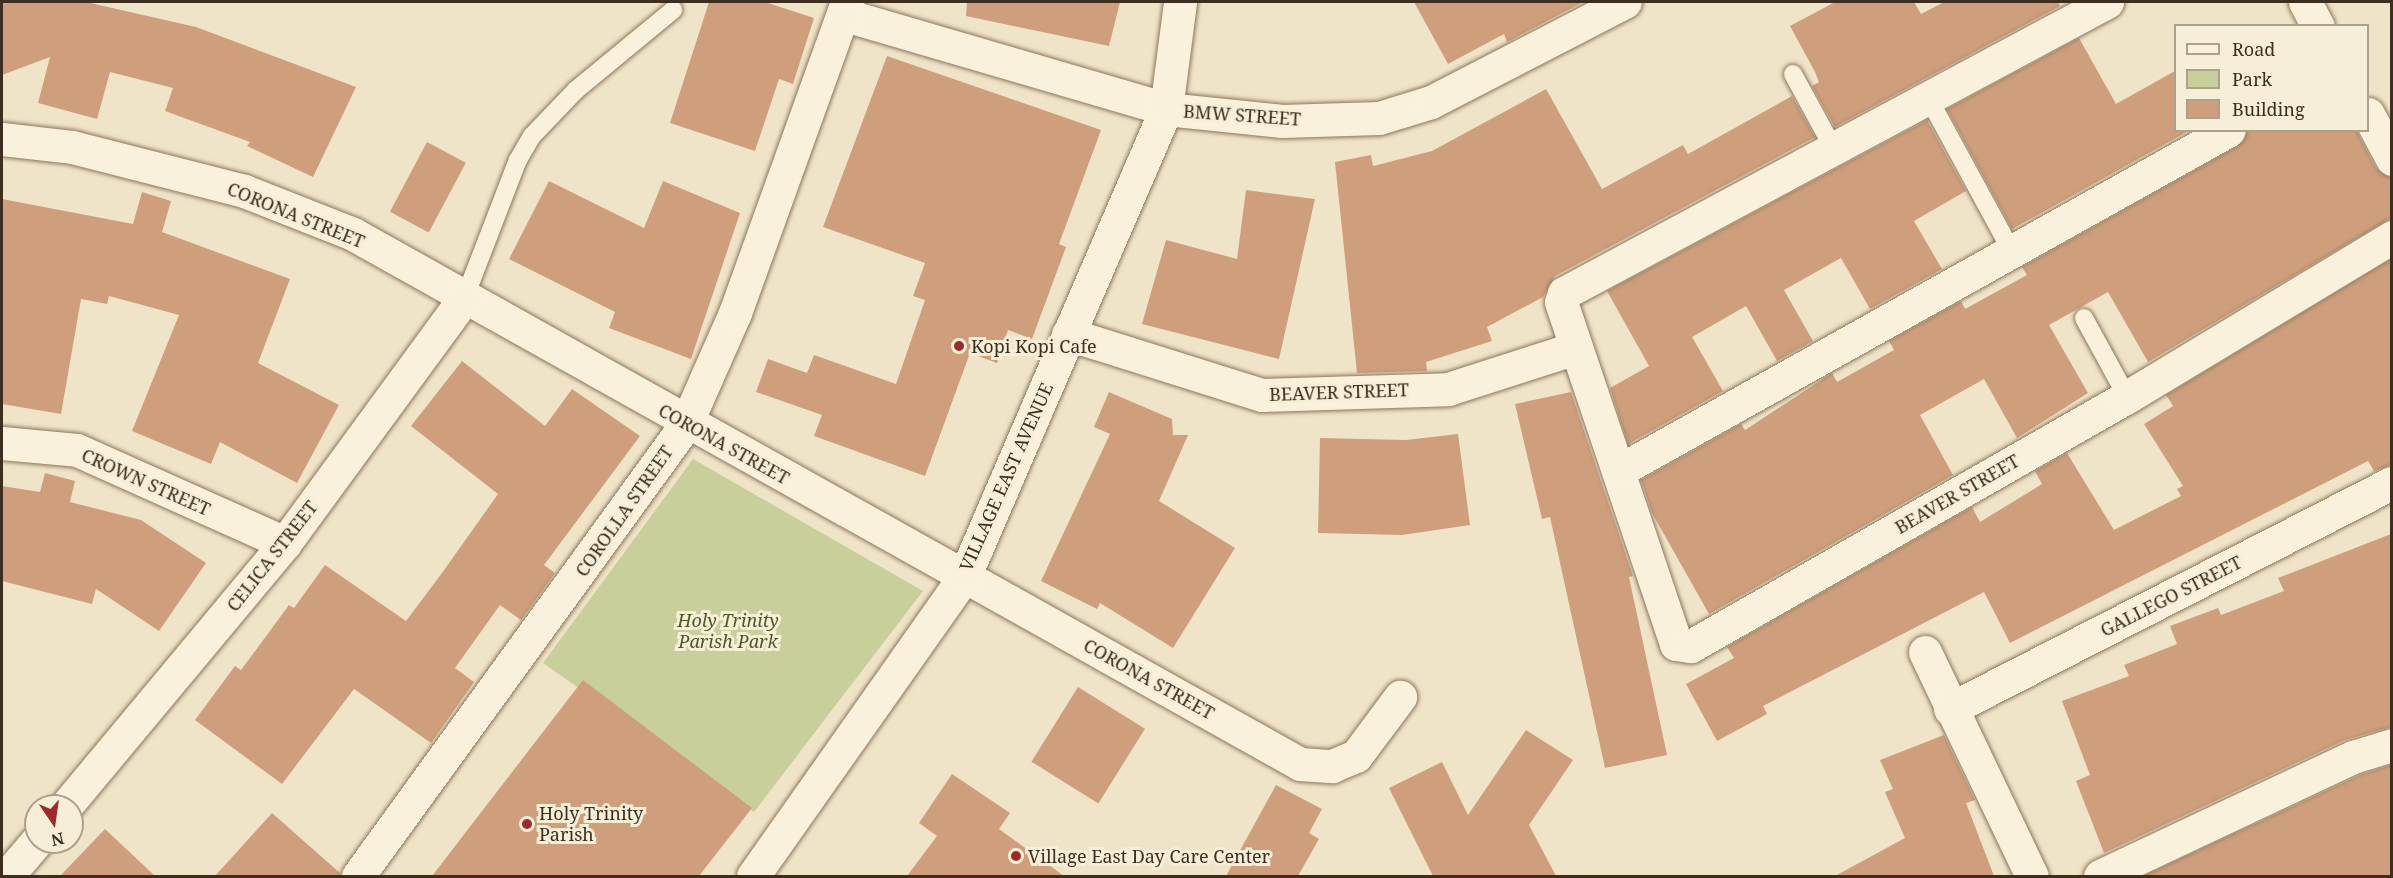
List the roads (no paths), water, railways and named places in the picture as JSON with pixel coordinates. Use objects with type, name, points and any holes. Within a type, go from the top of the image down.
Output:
[{"type":"street","name":"VILLAGE EAST AVENUE","points":[[753,876],[965,575],[1167,109],[1180,2]]},
{"type":"street","name":"BMW STREET","points":[[846,8],[1167,109],[1282,121],[1379,118],[1431,102],[1626,2]]},
{"type":"street","name":"BEAVER STREET","points":[[2107,2],[1835,151],[1568,289],[1560,302],[1620,470],[1672,639],[1687,647],[2127,397],[2391,237]]},
{"type":"street","points":[[2305,2],[2317,24]]},
{"type":"street","name":"COROLLA STREET","points":[[358,876],[686,424],[735,313],[846,8]]},
{"type":"street","points":[[2369,118],[2391,159]]},
{"type":"street","points":[[1620,470],[2013,254],[2226,132]]},
{"type":"street","name":"CORONA STREET","points":[[2,139],[72,147],[244,190],[353,234],[686,424],[965,575],[1300,764],[1332,766],[1356,756],[1400,697]]},
{"type":"street","name":"CELICA STREET","points":[[76,794],[285,543],[465,297]]},
{"type":"street","name":"BEAVER STREET","points":[[1068,334],[1262,395],[1448,389],[1576,348]]},
{"type":"street","name":"CROWN STREET","points":[[2,443],[77,450],[285,543]]},
{"type":"street","name":"GALLEGO STREET","points":[[1950,709],[2391,483]]},
{"type":"street","points":[[1925,652],[1950,709],[2032,876]]},
{"type":"street","points":[[2100,876],[2353,757],[2391,746]]},
{"type":"street","points":[[7,876],[26,854]]},
{"type":"lane","points":[[465,297],[518,160],[532,136],[576,90],[673,10]]},
{"type":"lane","points":[[1793,74],[1835,151]]},
{"type":"lane","points":[[1929,99],[2013,254]]},
{"type":"lane","points":[[2084,318],[2127,397]]},
{"type":"place","name":"Kopi Kopi Cafe","points":[[959,346]]},
{"type":"place","name":"Holy Trinity Parish","points":[[527,824]]},
{"type":"place","name":"Village East Day Care Center","points":[[1016,856]]},
{"type":"park label","name":"Holy Trinity Parish Park","points":[[728,631]]}]
